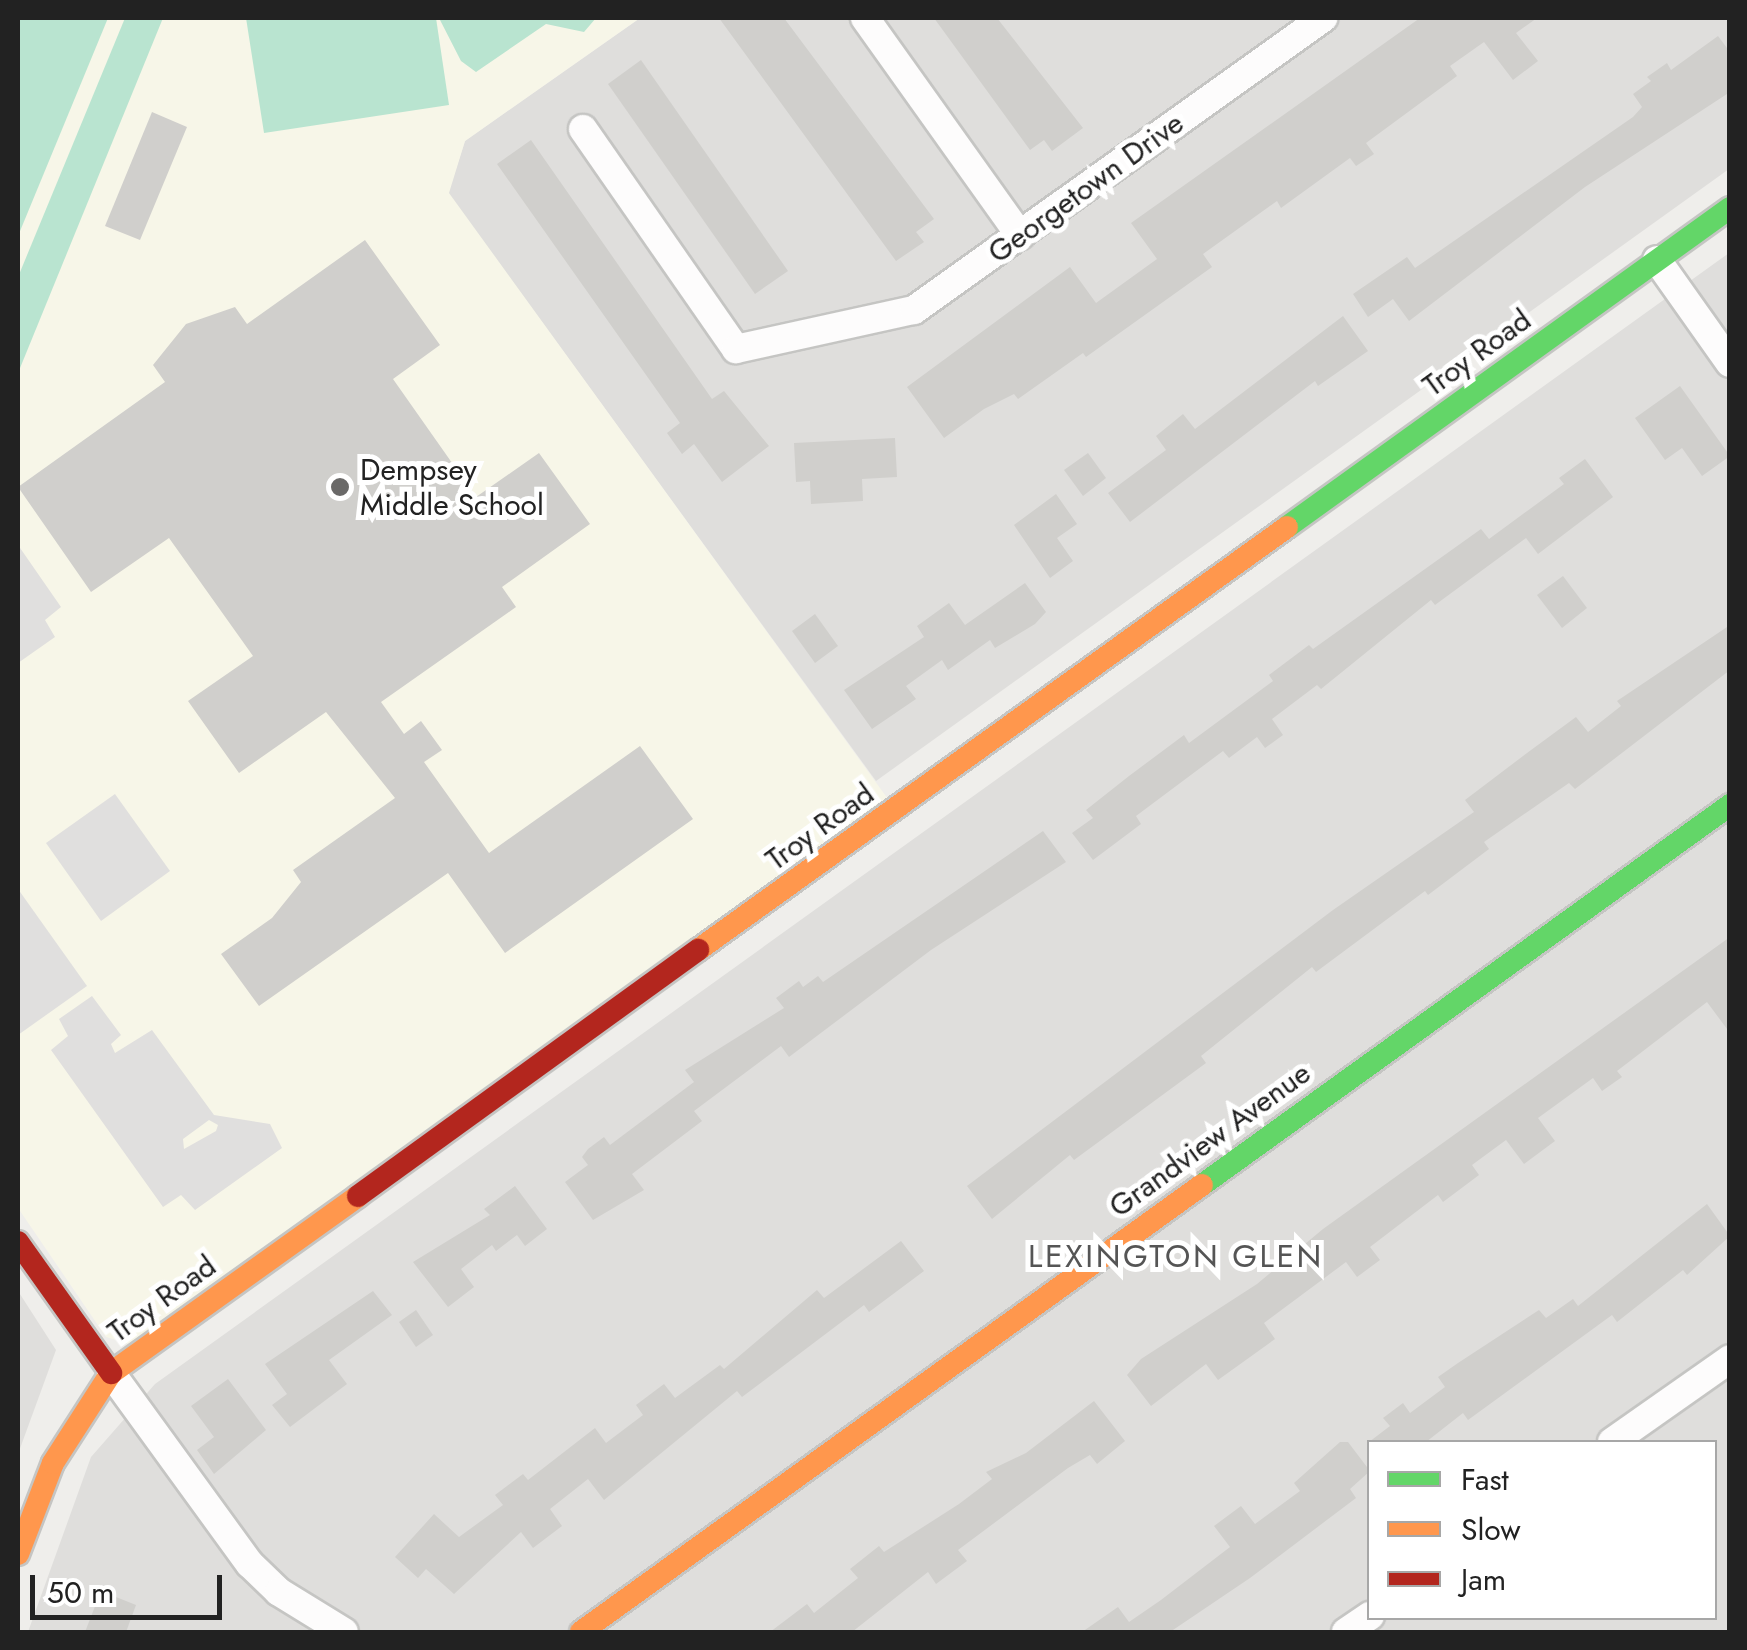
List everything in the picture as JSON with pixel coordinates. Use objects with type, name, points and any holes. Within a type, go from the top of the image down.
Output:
[{"type":"street","points":[[865,18],[1020,235]]},
{"type":"street","name":"Georgetown Drive","points":[[582,128],[736,349],[836,326],[886,322],[914,310],[1323,18]]},
{"type":"street","name":"Troy Road","points":[[18,1554],[53,1463],[112,1374],[1730,208]]},
{"type":"street","points":[[1657,260],[1730,364]]},
{"type":"street","name":"Grandview Avenue","points":[[581,1632],[1730,805]]},
{"type":"street","points":[[18,1242],[250,1564],[279,1592],[344,1632]]},
{"type":"street","points":[[1615,1440],[1730,1359]]},
{"type":"street","points":[[1346,1632],[1367,1618]]},
{"type":"shaded area","name":"Dempsey Middle School","points":[[18,18],[640,18],[465,141],[449,193],[893,806],[133,1345],[106,1337],[18,1208]]},
{"type":"shaded area","points":[[640,18],[1729,18],[1729,169],[876,781],[448,193],[465,141]]},
{"type":"shaded area","points":[[1729,253],[1729,1632],[28,1632],[91,1457],[155,1384]]},
{"type":"shaded area","points":[[18,545],[61,607],[45,620],[55,637],[18,663]]},
{"type":"shaded area","points":[[115,794],[170,871],[101,921],[46,843]]},
{"type":"shaded area","points":[[18,889],[87,986],[18,1035]]},
{"type":"shaded area","points":[[92,996],[121,1035],[111,1044],[115,1053],[152,1030],[214,1115],[270,1124],[282,1148],[195,1210],[181,1195],[163,1207],[51,1050],[68,1036],[59,1019]],"holes":[[[209,1120],[218,1125],[216,1131],[184,1149],[183,1139]]]},
{"type":"shaded area","points":[[18,1291],[56,1350],[18,1454]]},
{"type":"green space","points":[[18,18],[108,18],[18,236]]},
{"type":"green space","points":[[125,18],[163,18],[18,373],[18,277]]},
{"type":"green space","points":[[246,18],[436,18],[449,105],[264,133]]},
{"type":"green space","points":[[439,18],[596,18],[584,32],[546,24],[476,72],[461,61]]},
{"type":"building","points":[[719,18],[784,18],[934,219],[916,232],[924,242],[896,261]]},
{"type":"building","points":[[934,18],[997,18],[1083,128],[1052,151],[1044,140],[1030,150]]},
{"type":"building","points":[[1420,18],[1537,18],[1516,33],[1538,61],[1513,80],[1484,42],[1450,66],[1457,76],[1366,143],[1374,154],[1356,166],[1350,158],[1281,208],[1277,201],[1203,254],[1212,267],[1086,357],[1083,353],[1018,399],[1014,394],[984,409],[944,438],[907,387],[1070,267],[1096,303],[1157,259],[1131,223]]},
{"type":"building","points":[[1718,36],[1730,52],[1730,92],[1585,187],[1409,321],[1393,299],[1368,317],[1353,294],[1407,257],[1415,268],[1633,117],[1642,107],[1633,94],[1651,81],[1647,77],[1667,63],[1671,70]]},
{"type":"building","points":[[641,60],[788,271],[755,294],[608,84]]},
{"type":"building","points":[[152,112],[187,127],[140,240],[105,226]]},
{"type":"building","points":[[531,140],[712,399],[724,391],[769,446],[722,482],[694,444],[682,454],[667,433],[680,423],[497,164]]},
{"type":"building","points":[[365,240],[440,345],[393,379],[476,497],[539,453],[590,524],[502,587],[516,607],[381,702],[404,734],[421,721],[442,750],[424,762],[489,853],[640,746],[693,819],[505,953],[448,873],[259,1006],[221,954],[272,918],[301,882],[293,870],[395,798],[326,712],[239,773],[188,701],[253,656],[169,538],[91,592],[18,487],[165,382],[153,365],[186,324],[235,307],[247,324]]},
{"type":"building","points":[[1343,316],[1368,351],[1318,386],[1315,381],[1130,522],[1108,493],[1166,450],[1156,436],[1183,414],[1195,429]]},
{"type":"building","points":[[1680,386],[1730,456],[1702,476],[1682,448],[1665,460],[1635,418]]},
{"type":"building","points":[[895,438],[897,477],[862,479],[863,501],[811,504],[810,481],[796,482],[794,443]]},
{"type":"building","points":[[1088,453],[1106,478],[1083,496],[1064,470]]},
{"type":"building","points":[[1585,459],[1613,497],[1538,554],[1526,538],[1435,605],[1431,600],[1321,689],[1317,685],[1272,719],[1283,735],[1265,748],[1257,737],[1229,758],[1223,751],[1136,816],[1141,824],[1093,860],[1072,833],[1093,818],[1086,810],[1184,735],[1189,743],[1273,681],[1269,675],[1309,645],[1313,649],[1481,529],[1489,539],[1564,484],[1559,478]]},
{"type":"building","points":[[1056,494],[1077,524],[1057,538],[1073,561],[1050,578],[1014,525]]},
{"type":"building","points":[[1563,576],[1587,608],[1562,628],[1537,595]]},
{"type":"building","points":[[1025,583],[1046,612],[1035,624],[995,648],[990,640],[948,670],[942,660],[906,686],[916,699],[872,729],[844,690],[924,637],[917,626],[949,603],[965,625]]},
{"type":"building","points":[[815,614],[838,646],[815,663],[792,631]]},
{"type":"building","points":[[1730,625],[1730,670],[1575,789],[1569,783],[1484,842],[1489,849],[1428,895],[1425,891],[1316,972],[1312,967],[1201,1056],[1206,1063],[1074,1160],[1070,1155],[992,1219],[967,1186],[1333,910],[1474,812],[1465,800],[1527,753],[1576,717],[1588,732],[1621,706],[1617,701]]},
{"type":"building","points":[[1043,831],[1066,862],[931,950],[789,1057],[781,1046],[694,1111],[702,1121],[632,1174],[644,1190],[593,1220],[565,1182],[588,1165],[582,1157],[588,1149],[604,1137],[610,1145],[694,1082],[685,1070],[784,1008],[776,998],[799,981],[803,987],[818,976],[823,982]]},
{"type":"building","points":[[1730,937],[1730,1033],[1707,1002],[1617,1071],[1622,1077],[1602,1091],[1593,1078],[1538,1118],[1555,1141],[1524,1164],[1506,1140],[1472,1165],[1479,1175],[1443,1202],[1438,1195],[1370,1247],[1380,1260],[1357,1277],[1346,1262],[1264,1323],[1275,1339],[1218,1380],[1206,1364],[1151,1406],[1127,1375],[1141,1359],[1257,1284],[1323,1229]]},
{"type":"building","points":[[515,1186],[547,1229],[525,1246],[517,1235],[496,1251],[492,1245],[461,1269],[474,1287],[448,1307],[413,1262],[490,1215],[484,1209]]},
{"type":"building","points":[[1707,1204],[1730,1236],[1687,1275],[1683,1270],[1617,1322],[1612,1315],[1468,1420],[1463,1413],[1429,1440],[1372,1440],[1390,1426],[1383,1418],[1403,1403],[1410,1413],[1445,1387],[1438,1377],[1539,1310],[1546,1318],[1573,1299],[1578,1306]]},
{"type":"building","points":[[901,1241],[924,1271],[869,1312],[864,1305],[742,1397],[737,1391],[604,1500],[588,1479],[550,1509],[562,1526],[533,1548],[521,1532],[454,1594],[426,1569],[418,1578],[395,1557],[434,1514],[459,1537],[503,1505],[495,1495],[523,1474],[528,1480],[595,1428],[606,1443],[643,1415],[636,1405],[664,1384],[675,1398],[720,1365],[724,1369],[817,1290],[824,1298]]},
{"type":"building","points":[[373,1291],[392,1315],[329,1360],[347,1384],[290,1427],[272,1405],[287,1394],[265,1364]]},
{"type":"building","points":[[416,1310],[433,1335],[416,1347],[399,1322]]},
{"type":"building","points":[[228,1379],[266,1430],[214,1474],[197,1450],[214,1437],[191,1406]]},
{"type":"building","points":[[1094,1401],[1125,1441],[1097,1464],[1090,1455],[1068,1468],[958,1550],[967,1561],[936,1584],[928,1572],[852,1632],[770,1632],[807,1604],[814,1613],[858,1578],[850,1569],[879,1546],[884,1552],[959,1504],[992,1479],[986,1472],[1026,1453]]},
{"type":"building","points":[[1340,1442],[1348,1442],[1367,1467],[1367,1474],[1350,1489],[1356,1498],[1170,1632],[1082,1632],[1118,1607],[1129,1622],[1161,1600],[1230,1547],[1214,1526],[1241,1506],[1255,1524],[1300,1491],[1294,1483]]},
{"type":"building","points":[[101,1591],[136,1605],[126,1632],[85,1632]]},
{"type":"traffic: fast","points":[[1287,527],[1730,208]]},
{"type":"traffic: fast","points":[[1202,1185],[1730,805]]},
{"type":"traffic: slow","points":[[698,950],[1287,527]]},
{"type":"traffic: slow","points":[[581,1632],[1202,1185]]},
{"type":"traffic: slow","points":[[18,1554],[53,1463],[111,1373],[358,1196]]},
{"type":"traffic: jam","points":[[358,1196],[698,950]]},
{"type":"traffic: jam","points":[[18,1242],[111,1373]]},
{"type":"place","name":"Dempsey Middle School","points":[[340,487]]},
{"type":"district","name":"LEXINGTON GLEN","points":[[1176,1256]]}]
